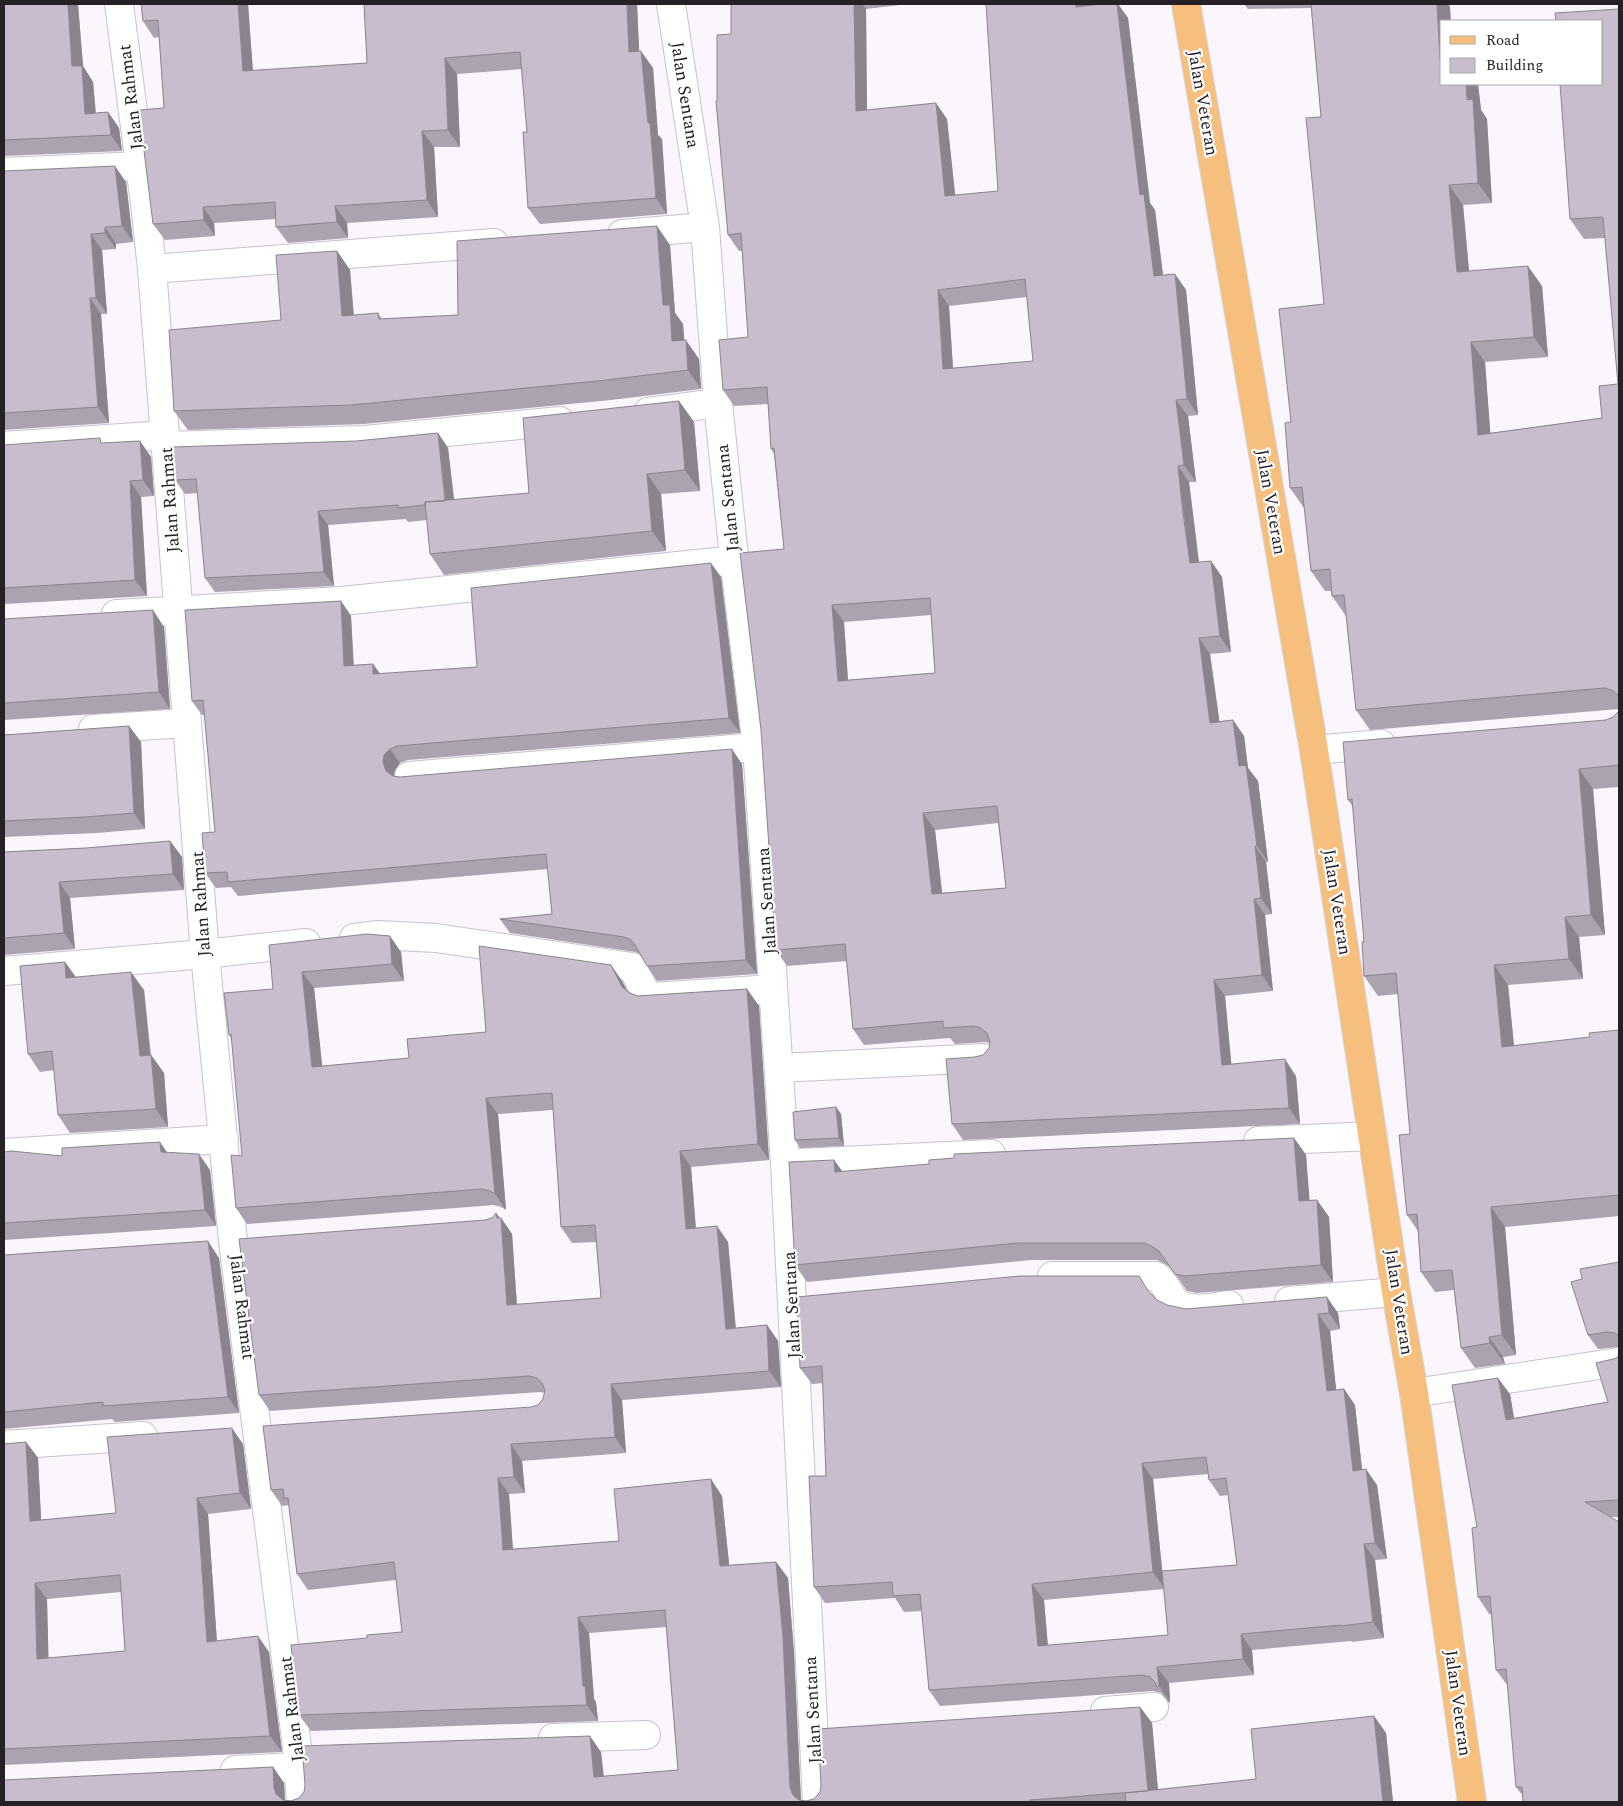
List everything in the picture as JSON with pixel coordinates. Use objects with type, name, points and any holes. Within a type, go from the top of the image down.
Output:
[{"type":"main road","name":"Jalan Veteran","points":[[1186,4],[1314,750],[1396,1292],[1414,1393],[1472,1802]]},
{"type":"street","name":"Jalan Rahmat","points":[[119,4],[152,269],[166,441],[187,723],[186,841],[205,954],[233,1241],[268,1427],[304,1753],[301,1802]]},
{"type":"street","name":"Jalan Sentana","points":[[671,4],[705,227],[718,404],[757,747],[785,1164],[791,1299],[824,1730],[817,1802]]},
{"type":"street","points":[[4,172],[139,166]]},
{"type":"street","points":[[596,236],[705,227]]},
{"type":"street","points":[[152,269],[517,241]]},
{"type":"street","points":[[623,415],[718,404]]},
{"type":"street","points":[[4,446],[166,441],[365,440],[583,419]]},
{"type":"street","points":[[91,615],[342,601],[735,560]]},
{"type":"street","points":[[72,731],[187,723]]},
{"type":"street","points":[[1314,750],[1402,742]]},
{"type":"street","points":[[409,776],[757,747]]},
{"type":"street","points":[[4,971],[205,954],[378,935],[436,938],[632,967],[648,995],[653,997],[773,989]]},
{"type":"street","points":[[778,1068],[986,1058]]},
{"type":"street","points":[[1233,1142],[1373,1136]]},
{"type":"street","points":[[4,1153],[224,1139]]},
{"type":"street","points":[[785,1164],[1014,1153]]},
{"type":"street","points":[[205,1243],[262,1239]]},
{"type":"street","points":[[1030,1276],[1156,1276],[1162,1280],[1176,1302],[1196,1309],[1396,1292]]},
{"type":"street","points":[[791,1299],[820,1296]]},
{"type":"street","points":[[1414,1393],[1619,1362]]},
{"type":"street","points":[[228,1430],[268,1427]]},
{"type":"street","points":[[4,1445],[170,1434]]},
{"type":"street","points":[[1077,1713],[1154,1707]]},
{"type":"street","points":[[526,1739],[646,1735]]},
{"type":"street","points":[[209,1771],[304,1753]]},
{"type":"building","points":[[4,4],[68,4],[72,66],[82,66],[85,114],[108,112],[111,135],[4,140]]},
{"type":"building","points":[[141,4],[238,4],[243,71],[367,63],[364,4],[627,4],[629,52],[641,51],[648,123],[650,123],[656,198],[528,208],[523,132],[527,132],[520,52],[445,58],[448,130],[422,131],[427,200],[335,206],[337,222],[276,227],[275,202],[203,207],[204,220],[153,224],[139,110],[164,108],[158,20],[143,21]]},
{"type":"building","points":[[731,4],[854,4],[856,111],[936,103],[945,196],[998,191],[986,4],[1076,4],[1076,7],[1117,4],[1140,195],[1144,194],[1154,276],[1175,274],[1187,399],[1176,400],[1184,465],[1178,466],[1183,513],[1190,563],[1211,561],[1220,636],[1199,638],[1210,723],[1233,720],[1239,766],[1246,765],[1257,846],[1255,846],[1261,898],[1254,899],[1262,975],[1214,980],[1222,1065],[1285,1059],[1289,1108],[952,1124],[946,1059],[983,1055],[989,1048],[990,1041],[987,1033],[981,1028],[974,1026],[943,1028],[943,1021],[853,1029],[845,944],[776,950],[761,730],[740,553],[784,549],[774,448],[771,449],[767,387],[723,390],[719,340],[748,337],[741,233],[728,235],[716,101],[717,35],[731,34]],"holes":[[[1025,279],[1033,361],[943,369],[938,290]],[[930,598],[935,673],[838,681],[832,605]],[[997,806],[1006,888],[932,894],[923,813]]]},
{"type":"building","points":[[1311,4],[1437,4],[1440,85],[1466,85],[1467,100],[1473,99],[1478,183],[1449,185],[1457,272],[1528,266],[1534,337],[1471,342],[1478,435],[1602,418],[1599,386],[1618,384],[1603,217],[1570,219],[1560,85],[1603,85],[1603,20],[1556,20],[1555,13],[1619,9],[1619,699],[1618,695],[1612,690],[1604,688],[1356,710],[1344,595],[1332,596],[1330,569],[1311,571],[1302,487],[1290,488],[1285,423],[1291,422],[1279,309],[1324,304],[1306,118],[1321,117]]},
{"type":"building","points":[[115,166],[122,226],[105,227],[105,233],[91,234],[96,298],[90,298],[98,407],[4,413],[4,171]]},
{"type":"building","points":[[657,226],[663,305],[670,305],[672,341],[686,340],[688,370],[598,381],[351,405],[174,411],[169,330],[281,320],[276,255],[337,251],[342,316],[378,313],[379,319],[458,315],[457,241]]},
{"type":"building","points":[[679,401],[685,470],[647,474],[652,531],[430,554],[425,502],[529,493],[523,418]]},
{"type":"building","points":[[438,433],[445,501],[425,502],[425,505],[398,508],[398,505],[318,511],[324,572],[205,578],[196,479],[175,480],[173,447],[356,441]]},
{"type":"building","points":[[100,438],[101,443],[140,441],[143,480],[130,481],[135,580],[4,588],[4,445]]},
{"type":"building","points":[[711,563],[729,718],[397,746],[390,749],[384,755],[383,762],[386,771],[393,776],[400,777],[732,749],[746,960],[647,966],[635,945],[631,940],[624,937],[500,919],[552,914],[546,854],[228,882],[227,872],[205,873],[202,833],[215,832],[203,700],[192,701],[185,610],[341,601],[344,666],[373,664],[373,674],[477,667],[471,588]]},
{"type":"building","points":[[153,610],[159,692],[4,703],[4,619]]},
{"type":"building","points":[[1619,711],[1619,765],[1579,769],[1591,915],[1565,917],[1569,959],[1494,965],[1502,1047],[1590,1037],[1589,1033],[1619,1030],[1619,1195],[1491,1207],[1502,1335],[1489,1337],[1490,1343],[1461,1348],[1452,1270],[1421,1272],[1417,1214],[1407,1215],[1399,1135],[1410,1134],[1396,973],[1364,976],[1362,942],[1364,942],[1352,799],[1348,800],[1343,742],[1606,720],[1613,717]]},
{"type":"building","points":[[129,726],[134,813],[4,821],[4,735]]},
{"type":"building","points":[[170,841],[173,874],[59,882],[64,933],[4,938],[4,852]]},
{"type":"building","points":[[367,934],[390,936],[392,964],[302,972],[312,1067],[409,1058],[407,1039],[486,1032],[479,946],[611,965],[622,987],[637,996],[747,989],[758,1144],[680,1151],[686,1229],[717,1226],[726,1329],[767,1325],[769,1371],[611,1384],[615,1437],[511,1444],[514,1477],[498,1478],[503,1550],[619,1541],[614,1489],[711,1479],[720,1566],[776,1562],[783,1637],[790,1787],[793,1795],[799,1800],[814,1799],[820,1792],[818,1729],[1140,1707],[1148,1791],[1030,1800],[1030,1802],[4,1802],[4,1780],[273,1767],[276,1794],[283,1800],[291,1801],[299,1798],[304,1792],[302,1746],[590,1736],[594,1777],[678,1770],[665,1610],[578,1617],[583,1686],[585,1686],[587,1705],[299,1715],[291,1645],[367,1638],[367,1635],[402,1632],[394,1562],[297,1574],[288,1498],[284,1498],[283,1489],[271,1490],[263,1426],[531,1407],[538,1405],[543,1399],[545,1390],[537,1378],[529,1376],[259,1395],[239,1239],[485,1220],[492,1218],[496,1213],[497,1218],[501,1218],[507,1305],[601,1298],[595,1225],[561,1227],[552,1093],[486,1098],[495,1194],[482,1189],[236,1208],[231,1155],[242,1156],[231,1034],[229,1035],[224,993],[273,989],[269,945]]},
{"type":"building","points":[[65,962],[66,978],[131,972],[140,1056],[151,1055],[156,1109],[58,1115],[52,1051],[28,1054],[20,966]]},
{"type":"building","points":[[836,1107],[839,1138],[795,1140],[793,1112]]},
{"type":"building","points":[[1294,1138],[1299,1201],[1317,1200],[1321,1265],[1185,1276],[1175,1274],[1159,1251],[1145,1243],[1018,1243],[795,1265],[789,1162],[834,1160],[835,1172],[929,1164],[929,1160],[954,1158],[954,1154]]},
{"type":"building","points":[[160,1142],[161,1152],[199,1154],[205,1210],[4,1223],[4,1152],[62,1156],[62,1148]]},
{"type":"building","points":[[208,1241],[228,1397],[103,1406],[103,1402],[4,1412],[4,1255]]},
{"type":"building","points":[[1619,1262],[1619,1336],[1615,1333],[1607,1332],[1588,1335],[1571,1282],[1582,1279],[1580,1269]]},
{"type":"building","points":[[1020,1276],[1139,1276],[1149,1292],[1157,1300],[1167,1305],[1186,1309],[1327,1297],[1329,1313],[1318,1314],[1327,1391],[1344,1389],[1353,1471],[1366,1469],[1375,1543],[1364,1544],[1373,1622],[1241,1634],[1243,1659],[1157,1667],[1159,1686],[1157,1687],[1150,1677],[1142,1675],[929,1690],[920,1594],[893,1596],[892,1582],[814,1587],[809,1476],[826,1476],[822,1366],[800,1368],[797,1297]],"holes":[[[1206,1457],[1209,1480],[1226,1478],[1237,1565],[1162,1571],[1168,1635],[1038,1646],[1032,1584],[1153,1572],[1142,1463]]]},
{"type":"building","points":[[1619,1355],[1619,1500],[1585,1502],[1619,1522],[1619,1802],[1523,1802],[1522,1787],[1516,1787],[1506,1669],[1496,1670],[1490,1596],[1478,1597],[1472,1528],[1477,1527],[1452,1385],[1498,1378],[1506,1420],[1608,1402],[1596,1363],[1617,1358]]},
{"type":"building","points":[[232,1428],[240,1493],[197,1498],[207,1642],[258,1636],[270,1736],[4,1749],[4,1444],[26,1442],[30,1521],[116,1513],[107,1437]],"holes":[[[120,1575],[125,1651],[37,1659],[35,1583]]]},
{"type":"building","points":[[1374,1716],[1383,1802],[1126,1802],[1125,1793],[1256,1779],[1251,1729]]}]
